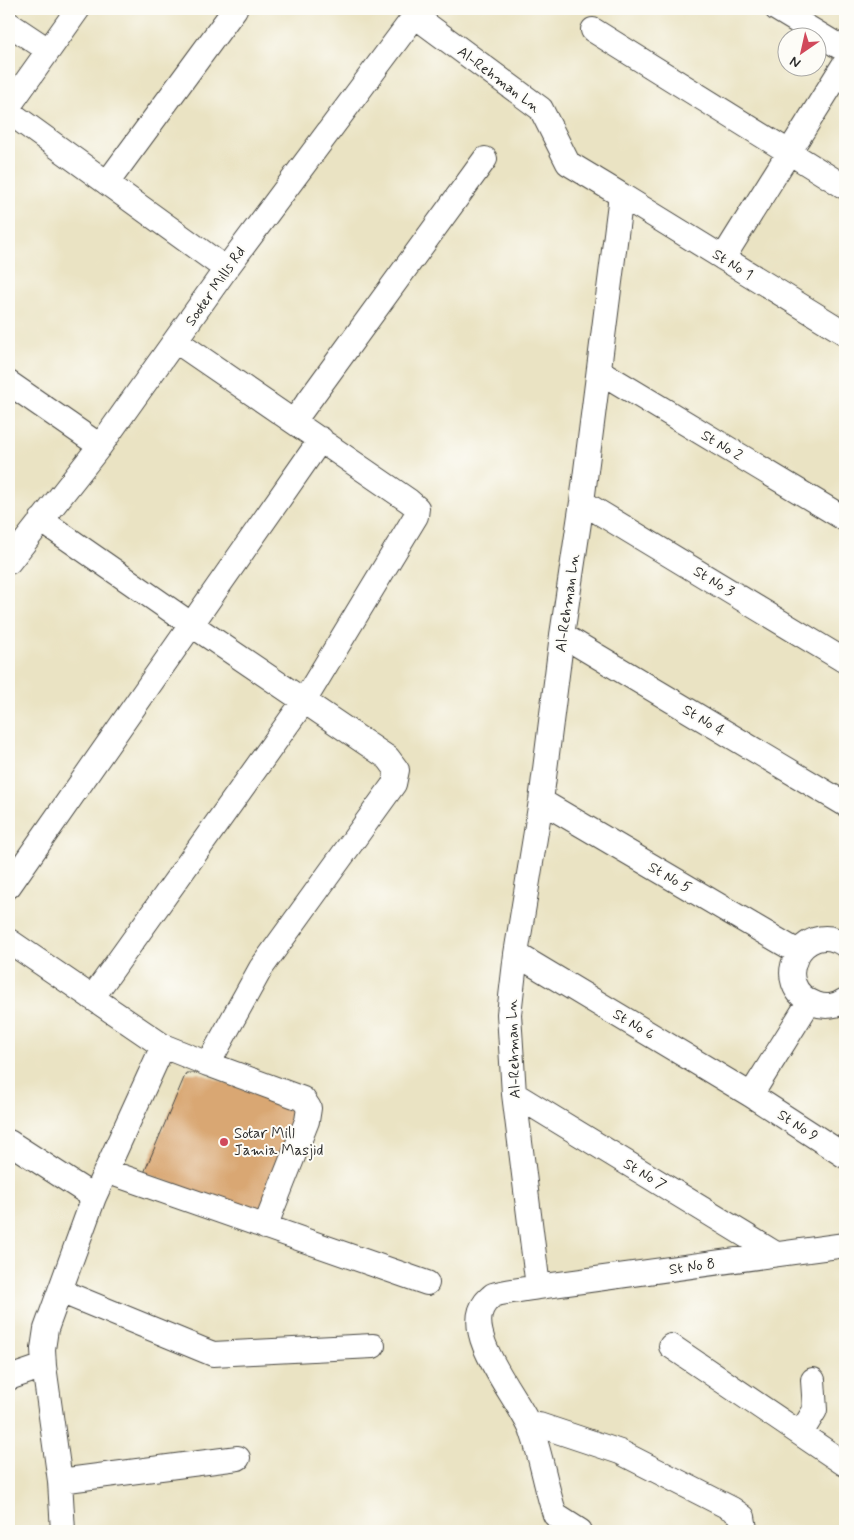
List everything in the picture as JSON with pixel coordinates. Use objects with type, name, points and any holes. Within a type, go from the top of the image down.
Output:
[{"type":"street","points":[[9,106],[78,9]]},
{"type":"street","points":[[106,183],[235,9]]},
{"type":"street","points":[[777,9],[845,50]]},
{"type":"street","name":"Al-Rehman Ln","points":[[418,12],[542,109],[568,163],[621,196],[582,502],[562,635],[541,801],[516,954],[509,1014],[514,1094],[538,1287]]},
{"type":"street","name":"Sooter Mills Rd","points":[[9,562],[100,446],[226,269],[418,12]]},
{"type":"street","points":[[9,24],[48,50]]},
{"type":"street","points":[[593,30],[845,187]]},
{"type":"street","points":[[723,258],[845,62]]},
{"type":"street","points":[[9,112],[226,269]]},
{"type":"street","points":[[294,421],[485,159]]},
{"type":"street","name":"St No 1","points":[[621,196],[845,333]]},
{"type":"street","points":[[92,998],[304,701],[416,516],[417,508],[410,501],[176,341]]},
{"type":"street","name":"St No 2","points":[[599,371],[845,519]]},
{"type":"street","points":[[9,383],[100,446]]},
{"type":"street","points":[[9,886],[321,439]]},
{"type":"street","name":"St No 3","points":[[582,502],[845,661]]},
{"type":"street","points":[[41,520],[388,758],[397,770],[394,784],[262,968],[208,1064]]},
{"type":"street","name":"St No 4","points":[[562,635],[845,804]]},
{"type":"street","name":"St No 5","points":[[541,801],[798,952]]},
{"type":"street","points":[[844,942],[823,938],[813,940],[798,952],[793,963],[792,974],[794,985],[809,1002],[819,1006],[830,1006],[845,1000]]},
{"type":"street","points":[[9,941],[163,1046],[303,1099],[310,1108],[307,1121],[264,1227]]},
{"type":"street","name":"St No 6","points":[[516,954],[751,1095]]},
{"type":"street","points":[[751,1095],[809,1002]]},
{"type":"street","points":[[63,1531],[60,1481],[44,1366],[43,1349],[46,1329],[94,1197],[163,1046]]},
{"type":"street","name":"St No 7","points":[[514,1094],[776,1254]]},
{"type":"street","name":"St No 9","points":[[751,1095],[845,1156]]},
{"type":"street","points":[[9,1142],[94,1197]]},
{"type":"street","points":[[106,1171],[427,1283]]},
{"type":"street","name":"St No 8","points":[[580,1531],[555,1515],[532,1432],[485,1348],[480,1332],[479,1319],[484,1304],[493,1296],[538,1287],[845,1245]]},
{"type":"street","points":[[60,1291],[213,1354],[372,1346]]},
{"type":"street","points":[[670,1346],[845,1464]]},
{"type":"street","points":[[9,1378],[44,1366]]},
{"type":"street","points":[[801,1433],[815,1410],[813,1380]]},
{"type":"street","points":[[532,1432],[539,1425],[620,1452],[732,1509],[743,1517],[744,1531]]},
{"type":"street","points":[[60,1481],[238,1458]]},
{"type":"building","name":"Sotar Mill Jamia Masjid","points":[[186,1073],[199,1073],[304,1111],[259,1216],[144,1173]]},
{"type":"place","name":"Sotar Mill Jamia Masjid","points":[[224,1142]]}]
